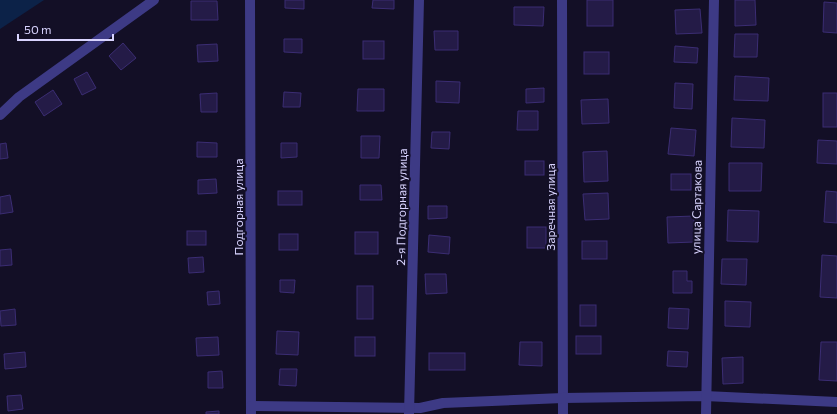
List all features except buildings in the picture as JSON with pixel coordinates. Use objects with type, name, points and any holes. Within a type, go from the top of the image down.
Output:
[{"type":"street","points":[[0,115],[19,97],[154,0]]},
{"type":"street","name":"Подгорная улица","points":[[250,0],[251,410]]},
{"type":"street","name":"2-я Подгорная улица","points":[[409,411],[418,0]]},
{"type":"street","name":"Заречная улица","points":[[562,0],[563,414]]},
{"type":"street","name":"улица Сартакова","points":[[706,414],[714,0]]},
{"type":"street","points":[[251,410],[409,411],[443,403],[563,398],[706,396],[837,402]]},
{"type":"water","points":[[0,0],[44,0],[0,29]]}]
